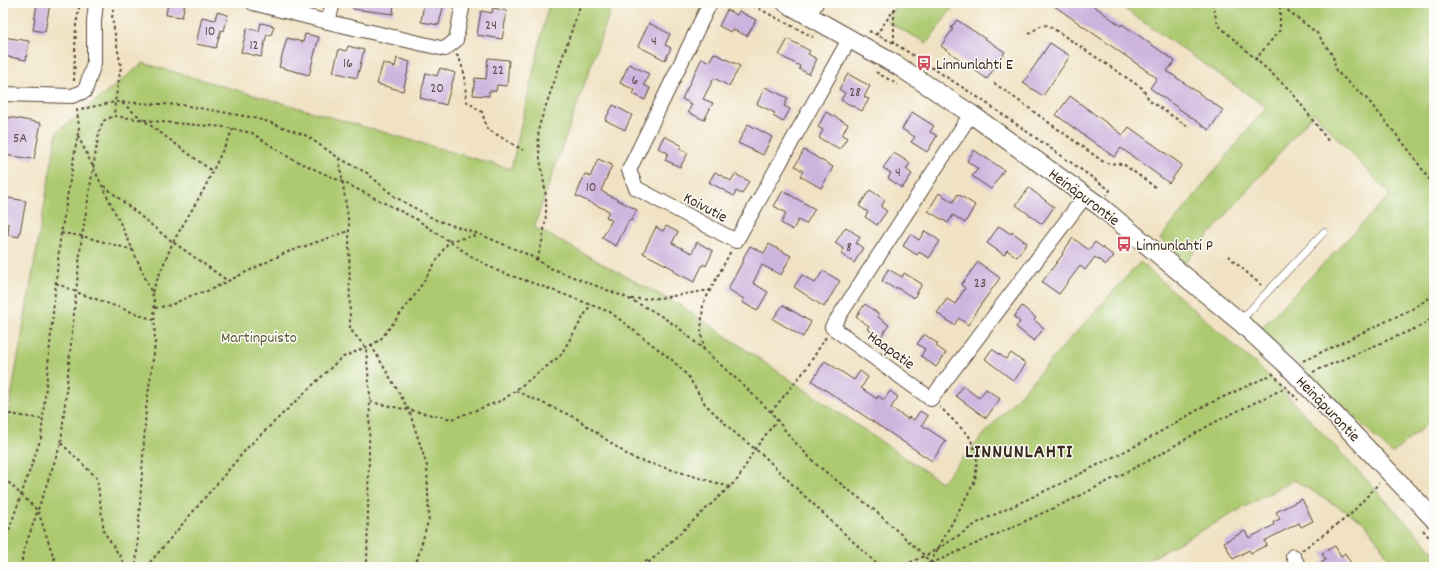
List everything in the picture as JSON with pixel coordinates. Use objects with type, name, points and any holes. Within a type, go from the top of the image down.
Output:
[{"type":"street","points":[[3,94],[72,96],[85,91],[94,63],[94,21],[96,3]]},
{"type":"street","points":[[253,3],[445,49],[456,40],[463,3]]},
{"type":"street","points":[[328,22],[333,3]]},
{"type":"street","name":"Koivutie","points":[[710,3],[629,170],[636,188],[736,241],[850,38]]},
{"type":"street","name":"Heinäpurontie","points":[[786,3],[812,9],[850,38],[898,66],[971,114],[1086,195],[1180,270],[1239,321],[1296,376],[1427,523]]},
{"type":"street","points":[[832,327],[971,114]]},
{"type":"street","points":[[932,399],[1086,195]]},
{"type":"street","name":"Haapatie","points":[[832,327],[932,399]]},
{"type":"lane","points":[[1239,321],[1324,232]]},
{"type":"path","points":[[72,96],[75,68],[76,24],[80,3]]},
{"type":"path","points":[[114,3],[112,18],[121,67],[114,116]]},
{"type":"path","points":[[537,260],[543,241],[546,200],[537,139],[539,126],[581,3]]},
{"type":"path","points":[[748,3],[815,38]]},
{"type":"path","points":[[876,35],[898,3]]},
{"type":"path","points":[[1212,3],[1218,25],[1291,91],[1329,142]]},
{"type":"path","points":[[1255,60],[1280,30],[1279,4]]},
{"type":"path","points":[[1279,4],[1316,33],[1333,56],[1336,71],[1368,100],[1408,148],[1434,186]]},
{"type":"path","points":[[894,8],[894,43]]},
{"type":"path","points":[[1029,34],[1040,26],[1048,25],[1142,88],[1150,101],[1190,128]]},
{"type":"path","points":[[445,49],[459,57],[465,76],[466,101],[482,112],[487,129],[523,150]]},
{"type":"path","points":[[873,70],[899,86]]},
{"type":"path","points":[[994,84],[1105,163],[1123,164],[1154,187]]},
{"type":"path","points":[[121,102],[212,171]]},
{"type":"path","points":[[3,547],[41,438],[61,233],[79,127],[77,110],[121,102],[182,105],[250,117],[305,135],[339,158],[367,173],[395,197],[436,220],[479,234],[529,254],[550,268],[630,299],[653,311],[678,328],[741,383],[771,412],[791,438],[817,465],[872,509],[925,556],[930,564]]},
{"type":"path","points":[[21,567],[23,553],[62,443],[82,236],[93,166],[99,132],[103,121],[114,116],[224,127],[252,133],[290,158],[342,181],[416,219],[474,258],[500,272],[610,312],[671,359],[688,376],[705,404],[736,434],[764,456],[880,567]]},
{"type":"path","points":[[152,293],[173,242],[203,191],[233,129]]},
{"type":"path","points":[[78,136],[133,250],[154,298],[155,345],[146,409],[136,567]]},
{"type":"path","points":[[339,158],[349,231],[350,329],[366,348],[370,402],[367,567]]},
{"type":"path","points":[[102,185],[173,242],[228,281]]},
{"type":"path","points":[[154,308],[171,305],[190,296],[210,290],[285,253],[349,231]]},
{"type":"path","points":[[61,233],[82,236],[133,250]]},
{"type":"path","points":[[146,567],[248,447],[341,358],[371,346],[380,340],[415,294],[449,241],[479,234]]},
{"type":"path","points":[[704,351],[701,333],[703,304],[736,241]]},
{"type":"path","points":[[1228,256],[1268,291]]},
{"type":"path","points":[[56,283],[76,292],[154,320]]},
{"type":"path","points":[[630,299],[660,298],[710,290]]},
{"type":"path","points":[[926,567],[1072,499],[1150,460],[1434,295]]},
{"type":"path","points":[[370,402],[452,419],[503,400],[560,356],[591,304]]},
{"type":"path","points":[[899,567],[925,556],[979,522],[1064,482],[1134,446],[1206,405],[1273,374],[1296,376],[1421,326],[1434,318]]},
{"type":"path","points":[[771,412],[806,369],[832,327]]},
{"type":"path","points":[[371,346],[409,410],[427,466],[429,518],[416,567]]},
{"type":"path","points":[[1268,369],[1273,374]]},
{"type":"path","points":[[1296,376],[1303,405]]},
{"type":"path","points":[[515,391],[576,418],[632,458],[730,487]]},
{"type":"path","points":[[930,564],[975,481],[977,457],[969,436],[932,399]]},
{"type":"path","points":[[3,413],[42,419]]},
{"type":"path","points":[[644,567],[738,479],[755,449],[777,420]]},
{"type":"path","points":[[62,443],[97,478],[104,532],[127,567]]},
{"type":"path","points":[[3,480],[7,481],[38,511],[57,567]]},
{"type":"path","points":[[1296,562],[1349,516],[1379,483],[1384,488]]},
{"type":"path","points":[[1427,523],[1434,543]]},
{"type":"path","points":[[634,567],[653,558]]},
{"type":"green space","name":"Martinpuisto","points":[[549,3],[613,3],[534,227],[683,307],[941,482],[1140,262],[1267,374],[1434,552],[1434,567],[1395,567],[1365,523],[1294,480],[1135,567],[3,567],[3,444],[57,132],[143,63],[511,169]]},
{"type":"green space","points":[[897,3],[956,3],[927,43],[887,22]]},
{"type":"green space","points":[[1116,3],[1434,3],[1434,418],[1392,454],[1345,407],[1260,329],[1390,195],[1314,113],[1185,263],[1160,239],[1266,107]]},
{"type":"building","points":[[37,3],[50,3],[45,32],[33,30]]},
{"type":"building","points":[[168,3],[185,3],[182,17],[166,15]]},
{"type":"building","points":[[353,3],[394,3],[393,14],[353,9]]},
{"type":"building","points":[[424,3],[444,3],[439,25],[421,22]]},
{"type":"building","points":[[1050,3],[1090,3],[1121,26],[1122,24],[1175,61],[1167,71],[1223,110],[1209,130],[1150,88],[1157,78]]},
{"type":"building","points":[[493,8],[507,11],[502,39],[477,35],[481,11],[492,13]]},
{"type":"building","points":[[727,10],[737,15],[739,11],[756,20],[747,36],[732,29],[731,32],[719,26]]},
{"type":"building","points":[[217,12],[228,15],[224,31],[221,30],[216,48],[196,44],[202,17],[215,20]]},
{"type":"building","points":[[957,20],[1005,52],[987,79],[941,46],[953,29],[951,28]]},
{"type":"building","points":[[261,23],[274,26],[271,35],[267,34],[261,57],[241,52],[247,28],[259,31]]},
{"type":"building","points":[[649,23],[670,34],[665,45],[671,48],[665,60],[638,46]]},
{"type":"building","points":[[305,34],[319,37],[309,75],[279,67],[287,38],[303,42]]},
{"type":"building","points":[[3,37],[29,41],[26,60],[3,56]]},
{"type":"building","points":[[788,39],[810,51],[808,54],[817,59],[809,74],[799,69],[800,66],[779,55]]},
{"type":"building","points":[[1050,43],[1070,56],[1043,96],[1023,83]]},
{"type":"building","points":[[348,46],[364,50],[357,78],[333,72],[339,49],[346,51]]},
{"type":"building","points":[[714,53],[740,66],[729,86],[714,78],[703,99],[713,103],[704,120],[688,112],[692,104],[682,99],[702,58],[709,62]]},
{"type":"building","points":[[397,58],[410,62],[403,91],[377,84],[383,63],[395,67]]},
{"type":"building","points":[[488,58],[509,60],[507,86],[497,85],[496,91],[489,91],[489,96],[473,95],[475,78],[486,79]]},
{"type":"building","points":[[629,64],[649,74],[644,85],[650,88],[645,100],[633,94],[635,90],[620,83]]},
{"type":"building","points":[[440,68],[455,73],[446,105],[420,98],[426,73],[437,76]]},
{"type":"building","points":[[848,74],[870,86],[864,97],[869,99],[862,111],[841,100],[845,93],[839,89]]},
{"type":"building","points":[[765,87],[788,98],[784,106],[790,109],[783,122],[773,116],[775,113],[757,104]]},
{"type":"building","points":[[1070,96],[1123,135],[1129,127],[1182,165],[1169,183],[1121,148],[1114,157],[1056,115]]},
{"type":"building","points":[[613,105],[632,115],[625,130],[605,120]]},
{"type":"building","points":[[826,112],[848,124],[842,135],[847,138],[840,149],[819,138],[823,130],[818,127]]},
{"type":"building","points":[[912,112],[934,126],[930,132],[937,136],[927,152],[911,142],[915,137],[902,129]]},
{"type":"building","points":[[9,117],[41,123],[34,159],[3,155],[5,143],[3,143],[3,127],[7,128]]},
{"type":"building","points":[[748,124],[772,137],[763,155],[738,143]]},
{"type":"building","points":[[664,136],[681,145],[680,149],[688,153],[680,167],[665,160],[668,153],[658,148]]},
{"type":"building","points":[[804,150],[833,167],[821,188],[800,176],[803,171],[795,166]]},
{"type":"building","points":[[974,150],[1004,170],[991,189],[972,176],[978,169],[967,161]]},
{"type":"building","points":[[894,153],[910,163],[906,169],[912,174],[902,188],[888,178],[891,173],[883,168]]},
{"type":"building","points":[[598,159],[612,165],[601,191],[637,210],[631,221],[629,220],[616,246],[602,238],[612,220],[606,217],[609,211],[576,196],[585,174],[590,177]]},
{"type":"building","points":[[715,172],[731,181],[735,174],[749,181],[742,194],[736,191],[734,196],[709,182]]},
{"type":"building","points":[[1029,188],[1054,207],[1042,224],[1016,205]]},
{"type":"building","points":[[870,190],[885,200],[881,207],[887,211],[877,225],[865,217],[868,212],[859,206]]},
{"type":"building","points":[[783,191],[815,209],[806,224],[798,220],[793,230],[781,223],[786,213],[774,206]]},
{"type":"building","points":[[939,193],[953,202],[958,194],[975,205],[965,223],[953,215],[948,223],[928,211]]},
{"type":"building","points":[[3,197],[26,201],[19,237],[8,235],[9,224],[3,223]]},
{"type":"building","points":[[666,226],[678,232],[672,243],[692,253],[697,242],[713,251],[706,266],[703,264],[694,282],[673,271],[674,269],[643,253],[656,227],[663,231]]},
{"type":"building","points":[[999,226],[1011,234],[1012,232],[1027,243],[1017,257],[1007,250],[1004,255],[987,243]]},
{"type":"building","points":[[846,227],[860,237],[856,243],[863,248],[854,263],[841,254],[844,249],[835,243]]},
{"type":"building","points":[[925,231],[940,241],[929,258],[919,252],[917,255],[903,246],[910,234],[919,240]]},
{"type":"building","points":[[1073,238],[1089,250],[1095,242],[1114,256],[1106,265],[1095,257],[1085,270],[1080,266],[1059,294],[1042,282]]},
{"type":"building","points":[[769,244],[791,256],[781,275],[762,265],[753,283],[768,292],[757,311],[742,302],[744,299],[728,289],[750,246],[764,253]]},
{"type":"building","points":[[978,262],[1000,278],[974,314],[975,315],[968,325],[959,318],[954,325],[937,313],[947,299],[955,304],[965,288],[961,285]]},
{"type":"building","points":[[888,269],[902,277],[904,273],[922,284],[914,298],[896,287],[895,289],[882,281]]},
{"type":"building","points":[[823,271],[840,281],[824,307],[794,287],[802,275],[815,283]]},
{"type":"building","points":[[865,304],[880,315],[878,317],[889,325],[880,338],[867,329],[869,326],[856,317]]},
{"type":"building","points":[[783,305],[811,322],[803,337],[773,319]]},
{"type":"building","points":[[1022,306],[1036,318],[1034,320],[1044,328],[1034,341],[1016,327],[1020,322],[1014,317]]},
{"type":"building","points":[[924,334],[938,344],[936,346],[946,353],[936,367],[921,356],[925,349],[917,344]]},
{"type":"building","points":[[992,349],[1006,359],[1011,353],[1026,364],[1014,381],[985,359]]},
{"type":"building","points":[[825,361],[854,380],[860,371],[868,377],[861,388],[877,399],[878,396],[884,400],[890,391],[898,397],[891,408],[908,419],[909,417],[914,420],[920,411],[928,416],[922,425],[946,441],[932,461],[812,381]]},
{"type":"building","points":[[963,386],[979,398],[986,389],[1000,399],[986,418],[956,396]]},
{"type":"building","points":[[1302,499],[1313,521],[1301,527],[1299,523],[1264,541],[1267,545],[1251,553],[1249,550],[1233,559],[1224,542],[1245,531],[1249,538],[1274,525],[1273,522],[1280,519],[1276,512]]},
{"type":"building","points":[[1335,546],[1341,556],[1345,553],[1353,567],[1314,567],[1326,560],[1322,553]]},
{"type":"place","name":"Linnunlahti E","points":[[924,63]]},
{"type":"place","name":"Linnunlahti P","points":[[1124,244]]},
{"type":"district","name":"LINNUNLAHTI","points":[[1019,450]]}]
